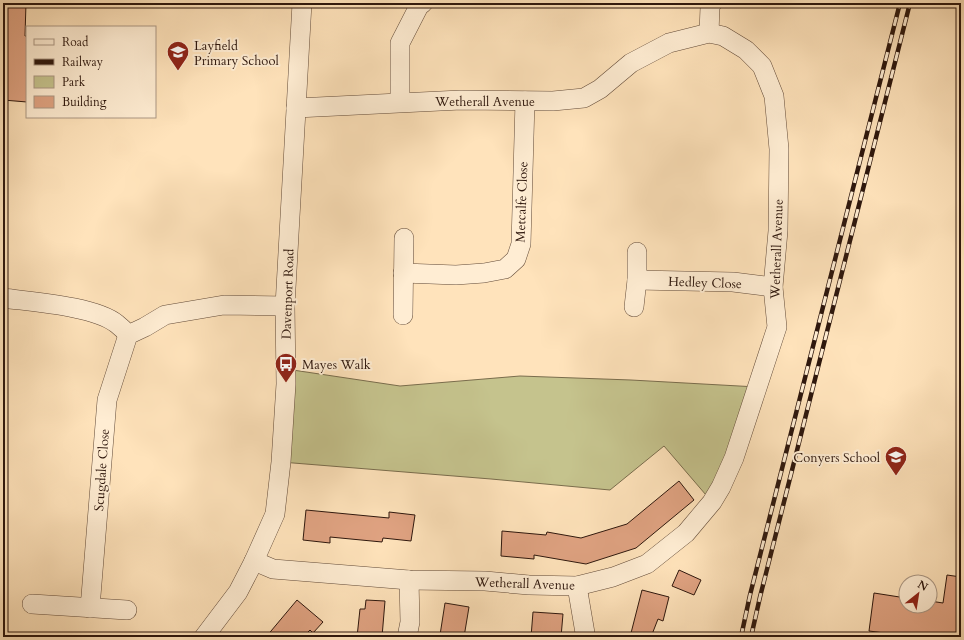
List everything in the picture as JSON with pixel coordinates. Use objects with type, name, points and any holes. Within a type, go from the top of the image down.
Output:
[{"type":"street","name":"Davenport Road","points":[[204,637],[238,592],[275,514],[281,462],[286,384],[285,306],[302,3]]},
{"type":"street","points":[[400,102],[400,43],[419,6],[423,3]]},
{"type":"street","points":[[709,33],[710,7],[712,3]]},
{"type":"street","name":"Wetherall Avenue","points":[[254,561],[273,569],[409,580],[485,581],[529,585],[577,586],[613,577],[647,564],[686,533],[712,502],[721,487],[734,458],[777,327],[773,287],[778,231],[779,149],[774,96],[762,66],[746,50],[723,36],[709,33],[669,43],[631,63],[600,89],[584,98],[553,101],[460,100],[400,102],[338,107],[296,108]]},
{"type":"street","name":"Metcalfe Close","points":[[404,273],[456,275],[484,273],[505,269],[516,259],[521,244],[525,101]]},
{"type":"street","points":[[402,315],[404,238]]},
{"type":"street","points":[[634,307],[637,280],[637,252]]},
{"type":"street","name":"Hedley Close","points":[[637,280],[733,282],[773,287]]},
{"type":"street","points":[[3,298],[70,307],[97,314],[117,323],[128,335],[165,315],[224,305],[285,306]]},
{"type":"street","name":"Scugdale Close","points":[[90,608],[107,400],[128,335]]},
{"type":"street","points":[[407,637],[410,622],[409,580]]},
{"type":"street","points":[[577,586],[585,633],[584,637]]},
{"type":"street","points":[[32,604],[127,610]]},
{"type":"green space","points":[[286,369],[400,386],[520,376],[757,387],[712,502],[664,446],[610,490],[281,462]]},
{"type":"building","points":[[3,3],[26,3],[26,102],[3,100]]},
{"type":"building","points":[[679,481],[694,500],[636,548],[586,564],[534,555],[534,559],[501,556],[502,531],[546,535],[547,532],[581,538],[627,524]]},
{"type":"building","points":[[306,510],[389,518],[389,512],[415,515],[411,541],[383,538],[382,542],[330,537],[330,543],[303,540]]},
{"type":"building","points":[[679,570],[701,580],[694,595],[672,586]]},
{"type":"building","points":[[947,575],[961,577],[961,637],[916,637],[869,631],[874,593],[898,597],[898,614],[938,614],[938,602],[943,603]]},
{"type":"building","points":[[642,590],[669,597],[663,621],[658,619],[651,637],[630,637]]},
{"type":"building","points":[[297,600],[323,622],[313,633],[310,630],[303,637],[266,637]]},
{"type":"building","points":[[366,600],[385,601],[382,637],[357,637],[360,609],[365,609]]},
{"type":"building","points":[[445,603],[469,607],[464,637],[440,635]]},
{"type":"building","points":[[533,612],[563,614],[561,637],[531,637]]},
{"type":"railway","points":[[741,637],[750,595],[900,3]]},
{"type":"railway","points":[[751,637],[910,3]]},
{"type":"place","name":"Layfield Primary School","points":[[178,72]]},
{"type":"place","name":"Mayes Walk","points":[[286,384]]},
{"type":"place","name":"Conyers School","points":[[896,476]]}]
